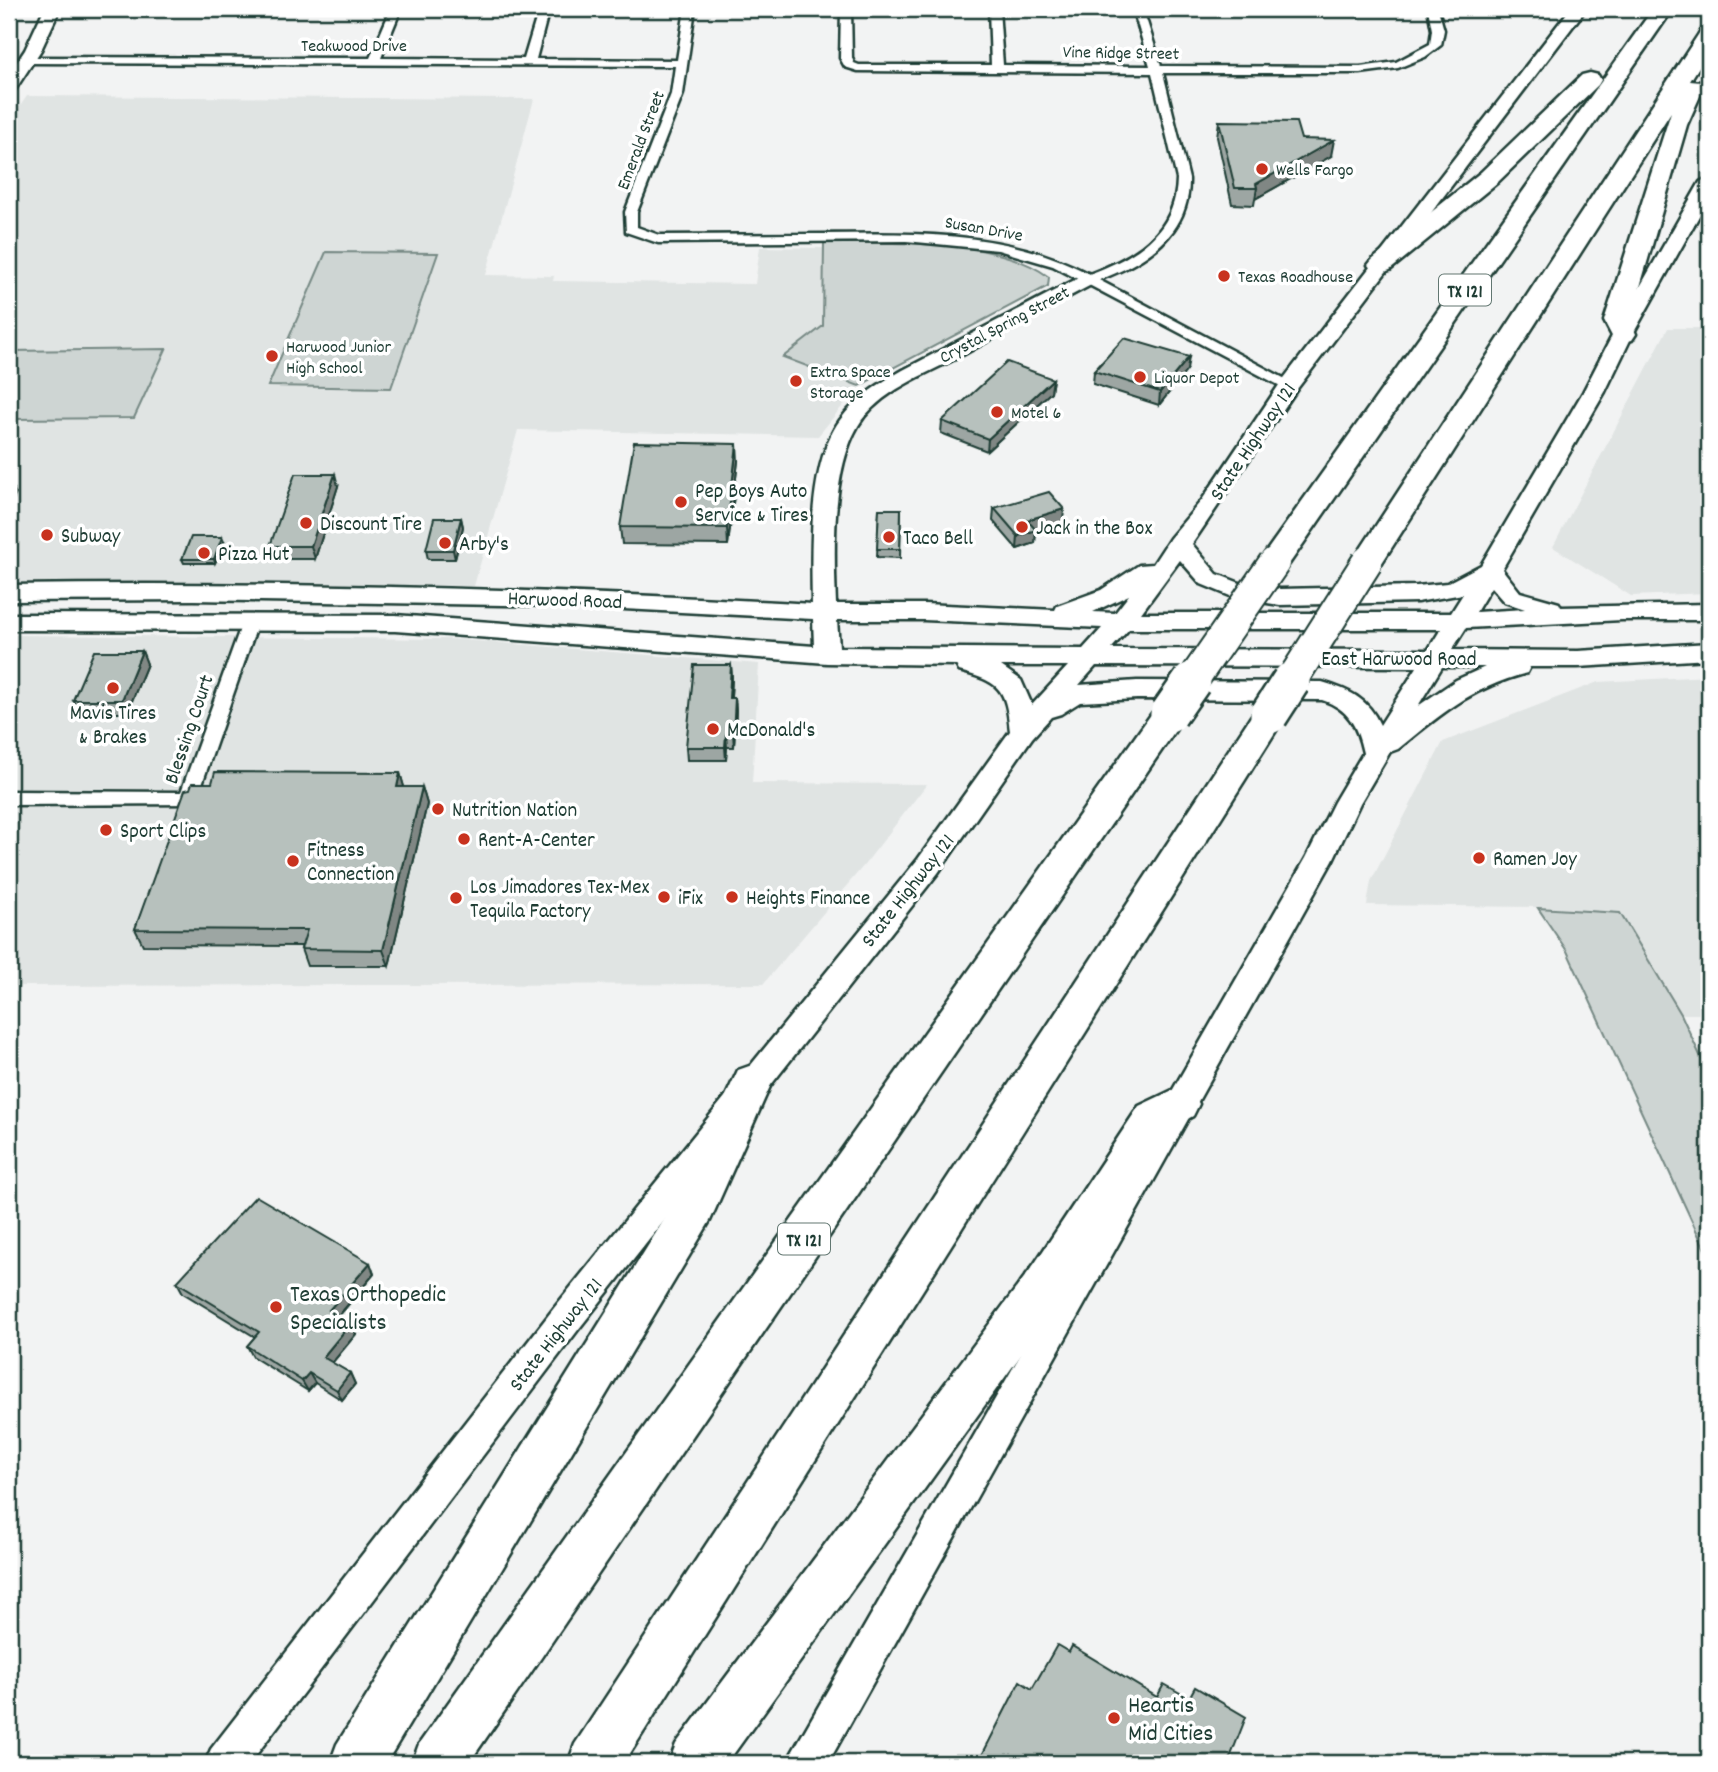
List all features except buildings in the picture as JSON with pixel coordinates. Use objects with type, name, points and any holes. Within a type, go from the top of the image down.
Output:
[{"type":"highway","points":[[1381,265],[1430,228],[1507,160],[1559,113],[1634,32],[1660,13]]},
{"type":"highway","name":"TX 121","points":[[438,1763],[1274,562],[1660,13]]},
{"type":"highway","points":[[1623,334],[1617,321],[1676,125],[1707,57],[1709,36]]},
{"type":"highway","points":[[594,1763],[1709,36]]},
{"type":"highway","points":[[356,1763],[695,1208],[752,1082]]},
{"type":"highway","points":[[695,1763],[1051,1277],[1153,1118],[1179,1104]]},
{"type":"main road","points":[[9,86],[27,60],[52,9]]},
{"type":"main road","name":"State Highway 121","points":[[225,1763],[574,1309],[752,1082],[928,866],[1023,732],[1122,621],[1178,543],[1210,504],[1288,386],[1578,9]]},
{"type":"main road","points":[[806,1763],[1312,872],[1347,802],[1433,658],[1490,570],[1594,391],[1709,182]]},
{"type":"main road","name":"Crystal Spring Street","points":[[827,654],[823,612],[829,478],[835,454],[849,424],[866,404],[905,378],[1088,279]]},
{"type":"main road","points":[[1046,617],[1082,608],[1123,590],[1178,543],[1209,579],[1235,590],[1280,597],[1452,590],[1490,570]]},
{"type":"main road","points":[[1490,570],[1512,597],[1565,614]]},
{"type":"main road","name":"Harwood Road","points":[[9,593],[262,593],[566,598],[823,612],[1122,621]]},
{"type":"main road","points":[[250,622],[262,593]]},
{"type":"main road","points":[[558,634],[566,598]]},
{"type":"main road","name":"East Harwood Road","points":[[1122,621],[1457,621],[1565,614],[1709,612]]},
{"type":"main road","name":"Harwood Road","points":[[9,622],[395,623],[827,654],[1089,660]]},
{"type":"main road","name":"East Harwood Road","points":[[1089,660],[1578,659],[1709,651]]},
{"type":"main road","points":[[920,657],[985,668],[1006,679],[1019,696],[1023,732]]},
{"type":"main road","points":[[1376,753],[1465,685],[1507,668],[1578,659]]},
{"type":"main road","points":[[1023,732],[1061,700],[1075,694],[1137,690],[1322,691],[1339,695],[1356,706],[1370,724],[1376,753]]},
{"type":"street","points":[[374,62],[396,9]]},
{"type":"street","points":[[529,63],[544,9]]},
{"type":"street","name":"Emerald Street","points":[[643,235],[631,229],[631,212],[677,94],[690,9]]},
{"type":"street","name":"Vine Ridge Street","points":[[846,9],[846,58],[849,65],[874,69],[1157,70],[1360,70],[1392,66],[1421,55],[1435,45],[1438,30],[1433,9]]},
{"type":"street","points":[[993,9],[999,44],[997,69]]},
{"type":"street","name":"Crystal Spring Street","points":[[1088,279],[1129,264],[1153,245],[1178,215],[1183,197],[1183,179],[1157,70],[1138,9]]},
{"type":"street","name":"Teakwood Drive","points":[[27,60],[681,63]]},
{"type":"street","name":"Susan Drive","points":[[643,235],[658,239],[906,237],[999,246],[1058,263],[1288,386]]},
{"type":"street","name":"Blessing Court","points":[[9,798],[188,799],[250,622]]},
{"type":"shaded area","name":"Harwood Junior High School","points":[[27,96],[534,99],[486,275],[554,276],[553,281],[755,284],[760,247],[824,248],[823,326],[784,357],[859,386],[818,436],[518,430],[474,586],[9,582],[9,122]]},
{"type":"shaded area","points":[[824,243],[909,243],[972,249],[1027,264],[1049,277],[1048,286],[859,386],[783,357],[823,326]]},
{"type":"shaded area","points":[[326,252],[438,253],[391,388],[268,386]]},
{"type":"shaded area","points":[[1668,328],[1709,328],[1709,593],[1631,596],[1553,547]]},
{"type":"shaded area","points":[[166,349],[134,418],[9,419],[9,351]]},
{"type":"shaded area","points":[[9,635],[453,639],[759,664],[752,783],[927,784],[865,864],[763,984],[9,986]]},
{"type":"shaded area","points":[[1709,676],[1709,1014],[1681,1014],[1620,913],[1538,907],[1367,905],[1371,881],[1443,742],[1598,682]]},
{"type":"shaded area","points":[[1538,908],[1620,913],[1681,1014],[1709,1075],[1709,1258],[1567,951]]},
{"type":"place","name":"Wells Fargo","points":[[1262,169]]},
{"type":"place","name":"Texas Roadhouse","points":[[1224,276]]},
{"type":"place","name":"Harwood Junior High School","points":[[272,356]]},
{"type":"place","name":"Liquor Depot","points":[[1140,377]]},
{"type":"place","name":"Extra Space Storage","points":[[796,381]]},
{"type":"place","name":"Motel 6","points":[[997,412]]},
{"type":"place","name":"Pep Boys Auto Service & Tires","points":[[681,502]]},
{"type":"place","name":"Discount Tire","points":[[306,523]]},
{"type":"place","name":"Jack in the Box","points":[[1022,527]]},
{"type":"place","name":"Subway","points":[[47,535]]},
{"type":"place","name":"Taco Bell","points":[[889,537]]},
{"type":"place","name":"Arby's","points":[[445,543]]},
{"type":"place","name":"Pizza Hut","points":[[204,553]]},
{"type":"place","name":"Mavis Tires & Brakes","points":[[113,688]]},
{"type":"place","name":"McDonald's","points":[[713,729]]},
{"type":"place","name":"Nutrition Nation","points":[[438,809]]},
{"type":"place","name":"Sport Clips","points":[[106,830]]},
{"type":"place","name":"Rent-A-Center","points":[[464,839]]},
{"type":"place","name":"Ramen Joy","points":[[1479,858]]},
{"type":"place","name":"Fitness Connection","points":[[293,861]]},
{"type":"place","name":"iFix","points":[[664,897]]},
{"type":"place","name":"Heights Finance","points":[[732,897]]},
{"type":"place","name":"Los Jimadores Tex-Mex Tequila Factory","points":[[456,898]]},
{"type":"place","name":"Texas Orthopedic Specialists","points":[[276,1307]]},
{"type":"place","name":"Heartis Mid Cities","points":[[1114,1718]]}]
